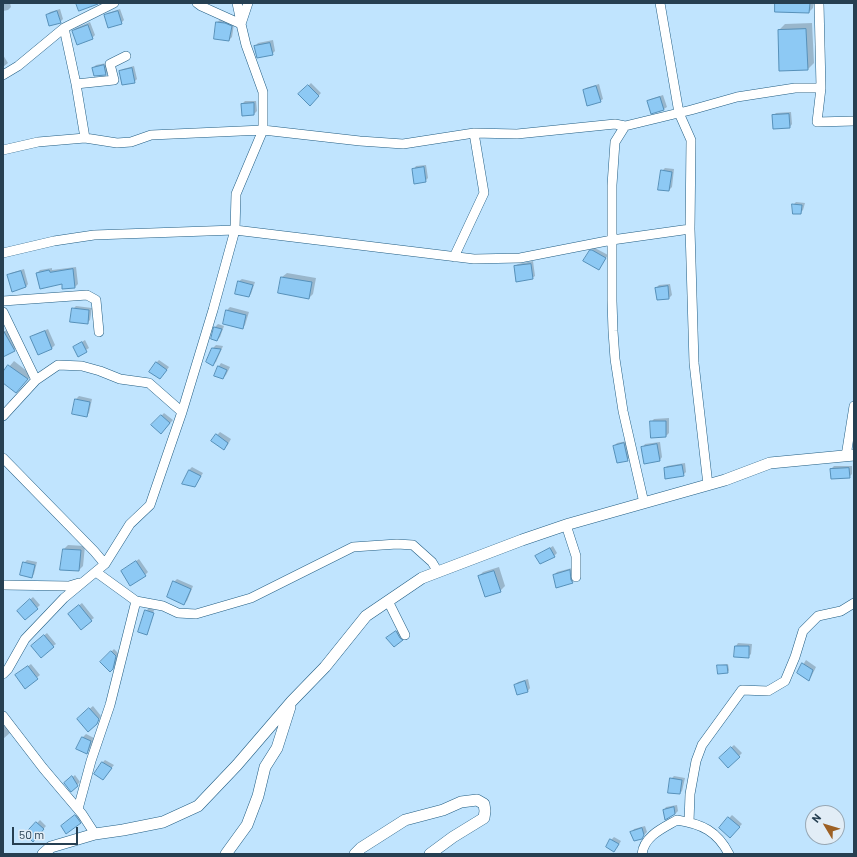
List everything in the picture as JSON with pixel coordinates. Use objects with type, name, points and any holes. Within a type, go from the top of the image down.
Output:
[{"type":"street","points":[[3,75],[18,66],[64,28],[114,3]]},
{"type":"street","points":[[198,3],[201,6],[241,24]]},
{"type":"street","points":[[3,674],[8,669],[25,639],[64,598],[105,564],[130,524],[150,505],[182,412],[236,230],[236,194],[263,130],[263,92],[246,45],[237,3]]},
{"type":"street","points":[[241,24],[248,3]]},
{"type":"street","points":[[660,3],[679,113],[691,140],[690,229],[694,363],[708,485]]},
{"type":"street","points":[[819,3],[821,88],[817,122],[854,120]]},
{"type":"street","points":[[64,28],[76,84],[85,138]]},
{"type":"street","points":[[76,84],[114,80],[110,64],[126,56]]},
{"type":"street","points":[[3,150],[38,142],[85,138],[117,143],[131,142],[151,135],[263,130],[360,141],[403,144],[474,133],[517,134],[615,124],[625,126],[737,97],[795,88],[821,88]]},
{"type":"street","points":[[625,126],[615,142],[612,185],[612,301],[615,360],[623,411],[644,503]]},
{"type":"street","points":[[454,257],[484,193],[474,133]]},
{"type":"street","points":[[3,253],[54,241],[94,235],[236,230],[474,259],[520,258],[612,240],[690,229]]},
{"type":"street","points":[[3,301],[87,295],[96,300],[99,332]]},
{"type":"street","points":[[3,312],[36,380]]},
{"type":"street","points":[[3,416],[36,380],[58,365],[82,366],[120,379],[149,384],[182,412]]},
{"type":"street","points":[[43,854],[51,847],[95,834],[163,822],[198,806],[237,765],[292,701],[325,667],[366,616],[422,578],[566,525],[725,480],[770,463],[850,455],[854,406]]},
{"type":"street","points":[[3,458],[105,564]]},
{"type":"street","points":[[566,525],[576,556],[576,577]]},
{"type":"street","points":[[96,572],[136,601],[163,606],[178,613],[196,614],[251,598],[354,547],[397,544],[413,545],[432,562],[438,572]]},
{"type":"street","points":[[3,585],[69,586],[84,581]]},
{"type":"street","points":[[78,809],[91,761],[110,705],[136,601]]},
{"type":"street","points":[[388,601],[405,635]]},
{"type":"street","points":[[689,822],[690,794],[696,760],[702,745],[742,690],[768,691],[785,681],[795,657],[803,631],[818,616],[841,611],[854,603]]},
{"type":"street","points":[[226,854],[247,825],[258,796],[265,767],[277,748],[292,701]]},
{"type":"street","points":[[3,716],[43,768],[78,809],[95,834]]},
{"type":"street","points":[[355,854],[361,848],[405,820],[443,810],[461,802],[477,800],[484,804],[484,818],[453,837],[430,854]]},
{"type":"street","points":[[634,854],[642,851],[649,838],[677,820],[703,826],[722,841],[729,854]]},
{"type":"building","points":[[76,3],[98,3],[98,4],[79,11]]},
{"type":"building","points":[[775,3],[810,3],[809,13],[775,12]]},
{"type":"building","points":[[57,11],[61,23],[49,26],[46,15]]},
{"type":"building","points":[[118,11],[122,24],[108,28],[104,15]]},
{"type":"building","points":[[216,22],[225,23],[232,26],[229,41],[214,39]]},
{"type":"building","points":[[88,25],[93,39],[77,45],[72,31]]},
{"type":"building","points":[[806,29],[808,70],[779,71],[778,30]]},
{"type":"building","points":[[270,43],[273,55],[257,58],[254,46]]},
{"type":"building","points":[[104,65],[106,75],[94,76],[92,68]]},
{"type":"building","points":[[132,68],[135,83],[122,85],[119,71]]},
{"type":"building","points":[[308,85],[319,96],[310,106],[298,94]]},
{"type":"building","points":[[596,86],[601,102],[587,106],[583,90]]},
{"type":"building","points":[[660,97],[664,110],[651,114],[647,101]]},
{"type":"building","points":[[254,103],[254,115],[242,116],[241,104]]},
{"type":"building","points":[[789,114],[790,128],[773,129],[772,115]]},
{"type":"building","points":[[424,167],[426,182],[414,184],[412,169]]},
{"type":"building","points":[[661,170],[672,172],[669,191],[658,190]]},
{"type":"building","points":[[792,204],[802,205],[801,214],[793,214]]},
{"type":"building","points":[[590,250],[606,258],[599,270],[583,261]]},
{"type":"building","points":[[531,264],[533,279],[516,282],[514,266]]},
{"type":"building","points":[[73,269],[75,288],[62,289],[62,284],[40,289],[36,273],[49,270],[50,272]]},
{"type":"building","points":[[21,271],[26,287],[12,292],[7,275]]},
{"type":"building","points":[[281,277],[312,282],[309,299],[278,293]]},
{"type":"building","points":[[238,281],[253,285],[249,297],[235,294]]},
{"type":"building","points":[[668,286],[669,299],[657,300],[655,288]]},
{"type":"building","points":[[72,308],[89,310],[88,324],[70,322]]},
{"type":"building","points":[[226,310],[246,315],[243,329],[223,324]]},
{"type":"building","points":[[214,327],[222,329],[217,341],[211,339]]},
{"type":"building","points":[[3,330],[15,351],[3,357]]},
{"type":"building","points":[[45,331],[52,349],[38,355],[30,337]]},
{"type":"building","points":[[82,342],[87,352],[78,357],[73,347]]},
{"type":"building","points":[[212,348],[221,349],[213,366],[206,362]]},
{"type":"building","points":[[156,362],[167,370],[160,379],[149,372]]},
{"type":"building","points":[[8,365],[28,379],[16,393],[3,383],[3,372]]},
{"type":"building","points":[[218,366],[227,370],[223,379],[214,376]]},
{"type":"building","points":[[75,399],[90,402],[87,417],[72,414]]},
{"type":"building","points":[[161,415],[170,423],[161,434],[151,425]]},
{"type":"building","points":[[650,421],[666,421],[666,437],[651,438]]},
{"type":"building","points":[[216,434],[228,443],[224,450],[211,441]]},
{"type":"building","points":[[624,443],[628,461],[617,463],[613,446]]},
{"type":"building","points":[[657,444],[660,461],[644,464],[641,447]]},
{"type":"building","points":[[682,465],[684,476],[665,479],[664,468]]},
{"type":"building","points":[[849,468],[850,478],[831,479],[830,469]]},
{"type":"building","points":[[189,470],[201,476],[195,487],[182,484]]},
{"type":"building","points":[[550,548],[555,557],[540,564],[535,556]]},
{"type":"building","points":[[63,549],[81,550],[79,571],[60,570]]},
{"type":"building","points":[[136,561],[146,576],[130,586],[121,571]]},
{"type":"building","points":[[23,562],[35,565],[32,578],[20,575]]},
{"type":"building","points":[[570,570],[571,580],[573,583],[556,588],[553,575]]},
{"type":"building","points":[[494,571],[501,592],[485,597],[478,576]]},
{"type":"building","points":[[173,581],[191,589],[184,605],[167,597]]},
{"type":"building","points":[[30,599],[38,609],[25,620],[17,611]]},
{"type":"building","points":[[79,605],[92,621],[81,630],[68,614]]},
{"type":"building","points":[[145,610],[154,613],[147,635],[138,632]]},
{"type":"building","points":[[396,631],[403,640],[394,647],[386,638]]},
{"type":"building","points":[[44,635],[54,647],[41,658],[31,646]]},
{"type":"building","points":[[735,646],[749,646],[749,658],[734,657]]},
{"type":"building","points":[[111,651],[116,656],[113,669],[110,672],[100,662]]},
{"type":"building","points":[[802,663],[813,670],[809,681],[797,673]]},
{"type":"building","points":[[717,665],[727,665],[728,673],[718,674]]},
{"type":"building","points":[[28,666],[38,679],[25,689],[15,675]]},
{"type":"building","points":[[525,681],[528,692],[517,695],[514,685]]},
{"type":"building","points":[[89,708],[99,719],[97,724],[88,732],[77,719]]},
{"type":"building","points":[[82,737],[91,741],[87,754],[76,749]]},
{"type":"building","points":[[731,747],[740,757],[728,768],[719,758]]},
{"type":"building","points":[[102,762],[112,768],[103,780],[94,774]]},
{"type":"building","points":[[72,776],[78,786],[71,792],[64,783]]},
{"type":"building","points":[[670,778],[682,780],[680,794],[668,793]]},
{"type":"building","points":[[674,807],[675,814],[665,820],[663,810]]},
{"type":"building","points":[[75,815],[81,823],[66,834],[61,826]]},
{"type":"building","points":[[728,817],[740,827],[730,838],[719,828]]},
{"type":"building","points":[[36,822],[44,829],[33,842],[25,834]]},
{"type":"building","points":[[642,828],[644,835],[642,839],[634,841],[630,832]]},
{"type":"building","points":[[610,839],[619,844],[614,852],[606,847]]}]
